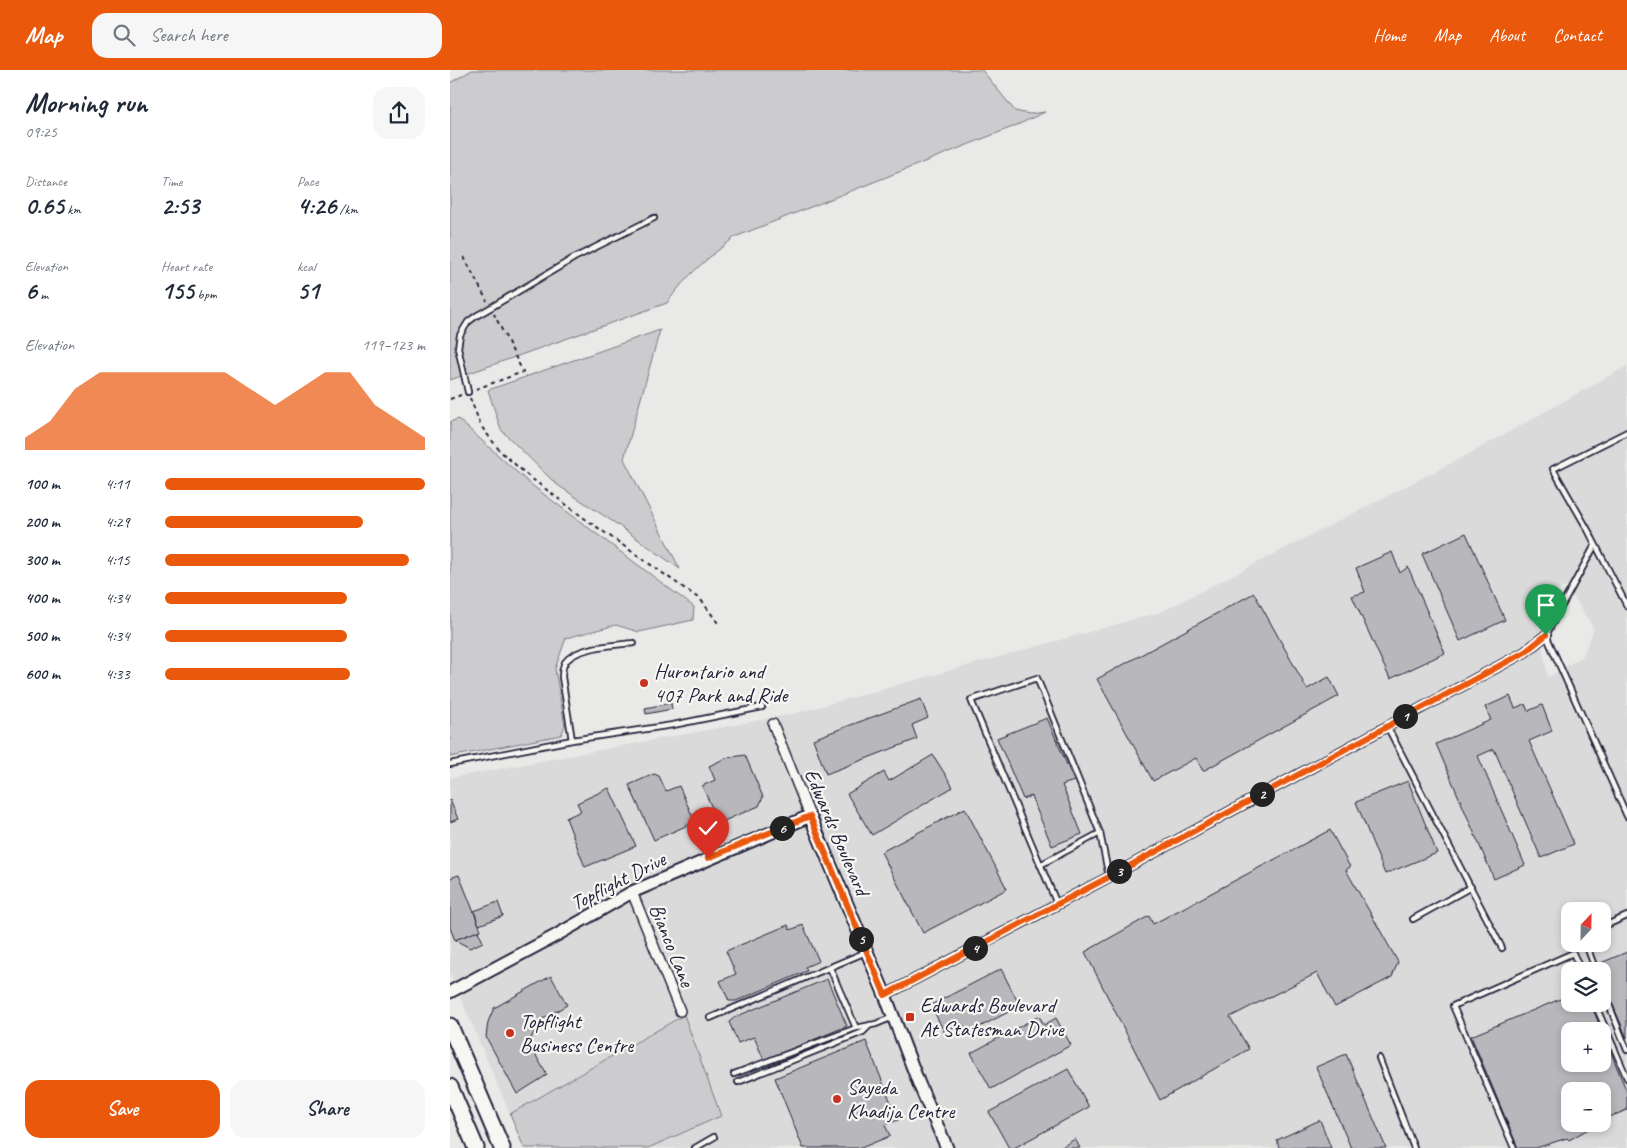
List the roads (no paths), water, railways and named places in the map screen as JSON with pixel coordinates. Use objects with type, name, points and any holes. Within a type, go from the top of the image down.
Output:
[{"type":"main road","points":[[450,1026],[502,1148]]},
{"type":"main road","points":[[450,1087],[476,1148]]},
{"type":"street","points":[[885,995],[1109,877],[1525,652],[1546,635]]},
{"type":"street","name":"Edwards Boulevard","points":[[773,724],[885,995],[918,1084],[947,1148]]},
{"type":"street","name":"Topflight Drive","points":[[450,992],[632,892],[810,816]]},
{"type":"street","name":"Bianco Lane","points":[[632,892],[680,1011]]},
{"type":"lane","points":[[468,392],[458,348],[460,335],[468,322],[574,258],[654,218]]},
{"type":"lane","points":[[1627,432],[1553,469],[1627,606]]},
{"type":"lane","points":[[1595,544],[1546,635],[1627,816]]},
{"type":"lane","points":[[572,740],[562,678],[562,669],[567,659],[581,652],[606,646],[634,644]]},
{"type":"lane","points":[[1056,904],[971,700],[1037,678],[1100,833],[1109,877]]},
{"type":"lane","points":[[450,764],[572,740],[674,725],[762,707]]},
{"type":"lane","points":[[1387,726],[1502,948]]},
{"type":"lane","points":[[1040,864],[1100,833]]},
{"type":"lane","points":[[1413,919],[1471,887]]},
{"type":"lane","points":[[1611,923],[1627,916]]},
{"type":"lane","points":[[710,1018],[866,952]]},
{"type":"lane","points":[[1514,1148],[1453,1006],[1573,953],[1577,962]]},
{"type":"lane","points":[[830,968],[856,1028]]},
{"type":"lane","points":[[1611,1010],[1627,1050]]},
{"type":"lane","points":[[1598,1012],[1627,1078]]},
{"type":"lane","points":[[734,1074],[893,1016]]},
{"type":"lane","points":[[738,1082],[863,1032],[870,1025]]},
{"type":"lane","points":[[1379,1058],[1414,1148]]},
{"type":"lane","points":[[695,1148],[714,1137]]},
{"type":"place","name":"Hurontario and 407 Park and Ride","points":[[644,683]]},
{"type":"place","name":"Edwards Boulevard At Statesman Drive","points":[[910,1017]]},
{"type":"place","name":"Topflight Business Centre","points":[[510,1033]]},
{"type":"place","name":"Sayeda Khadija Centre","points":[[837,1099]]}]
